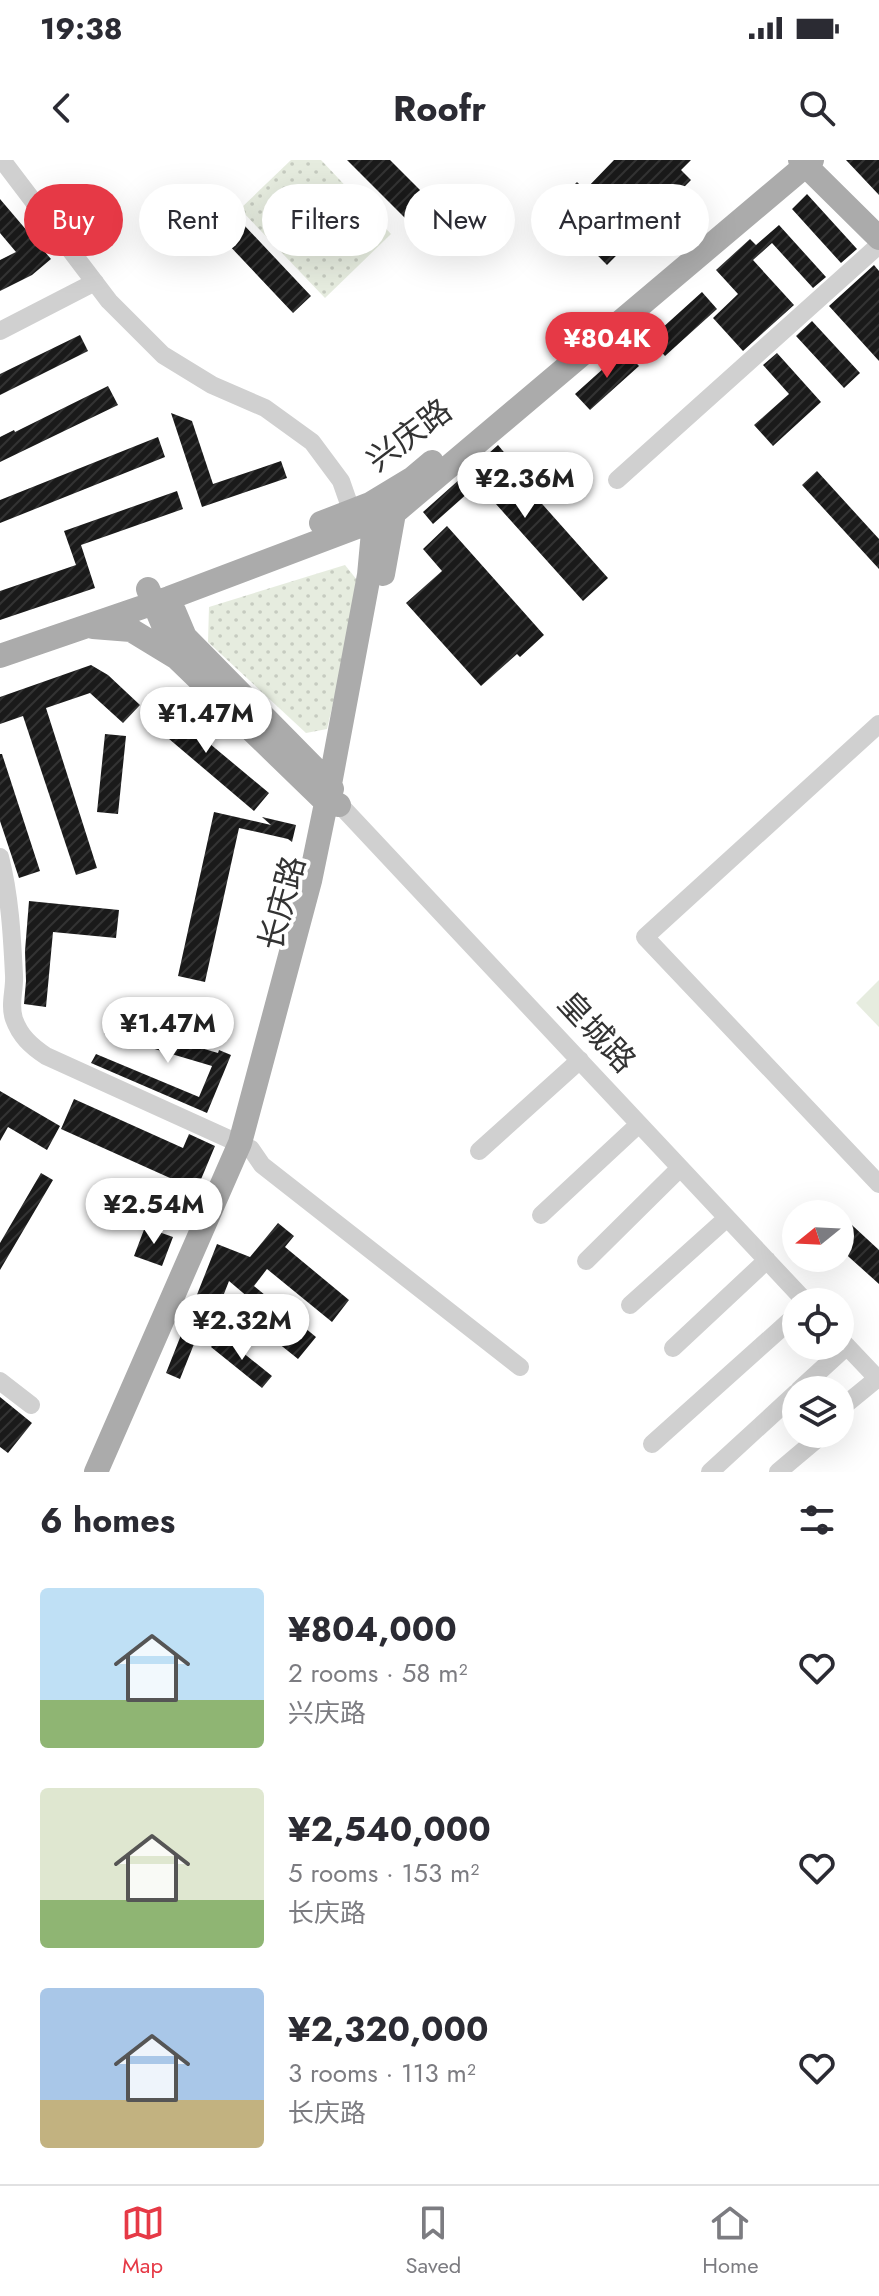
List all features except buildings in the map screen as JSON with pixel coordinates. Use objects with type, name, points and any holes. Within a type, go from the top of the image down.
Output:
[{"type":"main road","points":[[804,161],[879,224]]},
{"type":"main road","points":[[804,161],[879,238]]},
{"type":"main road","points":[[0,646],[158,593],[372,512],[804,161]]},
{"type":"main road","name":"长庆路","points":[[111,1472],[245,1146],[332,797],[369,575],[372,512]]},
{"type":"main road","points":[[0,656],[87,626],[158,593]]},
{"type":"main road","name":"皇城路","points":[[158,593],[177,658],[332,797]]},
{"type":"main road","name":"皇城路","points":[[158,593],[185,637],[332,797]]},
{"type":"main road","points":[[87,626],[131,630],[177,658]]},
{"type":"main road","points":[[96,1472],[245,1146]]},
{"type":"street","points":[[2,160],[109,301],[163,355],[212,385],[265,408],[312,442],[341,481],[372,512]]},
{"type":"street","points":[[617,480],[879,245]]},
{"type":"street","points":[[0,331],[95,282]]},
{"type":"street","points":[[879,724],[645,937],[879,1184]]},
{"type":"street","name":"皇城路","points":[[332,797],[793,1288]]},
{"type":"street","points":[[0,857],[8,885],[15,981],[11,998],[13,1016],[20,1033],[31,1046],[46,1056],[245,1146],[262,1165],[520,1367]]},
{"type":"street","points":[[479,1151],[580,1060]]},
{"type":"street","points":[[541,1215],[639,1124]]},
{"type":"street","points":[[586,1261],[680,1168]]},
{"type":"street","points":[[630,1305],[727,1218]]},
{"type":"street","points":[[673,1348],[767,1260]]},
{"type":"street","points":[[652,1444],[782,1328]]},
{"type":"street","points":[[854,1353],[879,1381]]},
{"type":"street","points":[[813,1376],[827,1360]]},
{"type":"street","points":[[0,1381],[31,1405]]},
{"type":"street","points":[[854,1399],[879,1381]]},
{"type":"street","points":[[854,1407],[879,1381]]},
{"type":"street","points":[[710,1472],[782,1407]]},
{"type":"street","points":[[764,1472],[792,1448]]},
{"type":"street","points":[[778,1472],[806,1448]]},
{"type":"shaded area","points":[[291,160],[321,160],[344,184],[266,184]]},
{"type":"shaded area","points":[[262,188],[262,232],[246,215],[246,203]]},
{"type":"shaded area","points":[[285,256],[368,256],[325,298]]},
{"type":"shaded area","points":[[345,565],[361,585],[327,729],[306,733],[208,642],[209,607]]},
{"type":"shaded area","points":[[879,980],[879,1027],[856,1003]]}]
